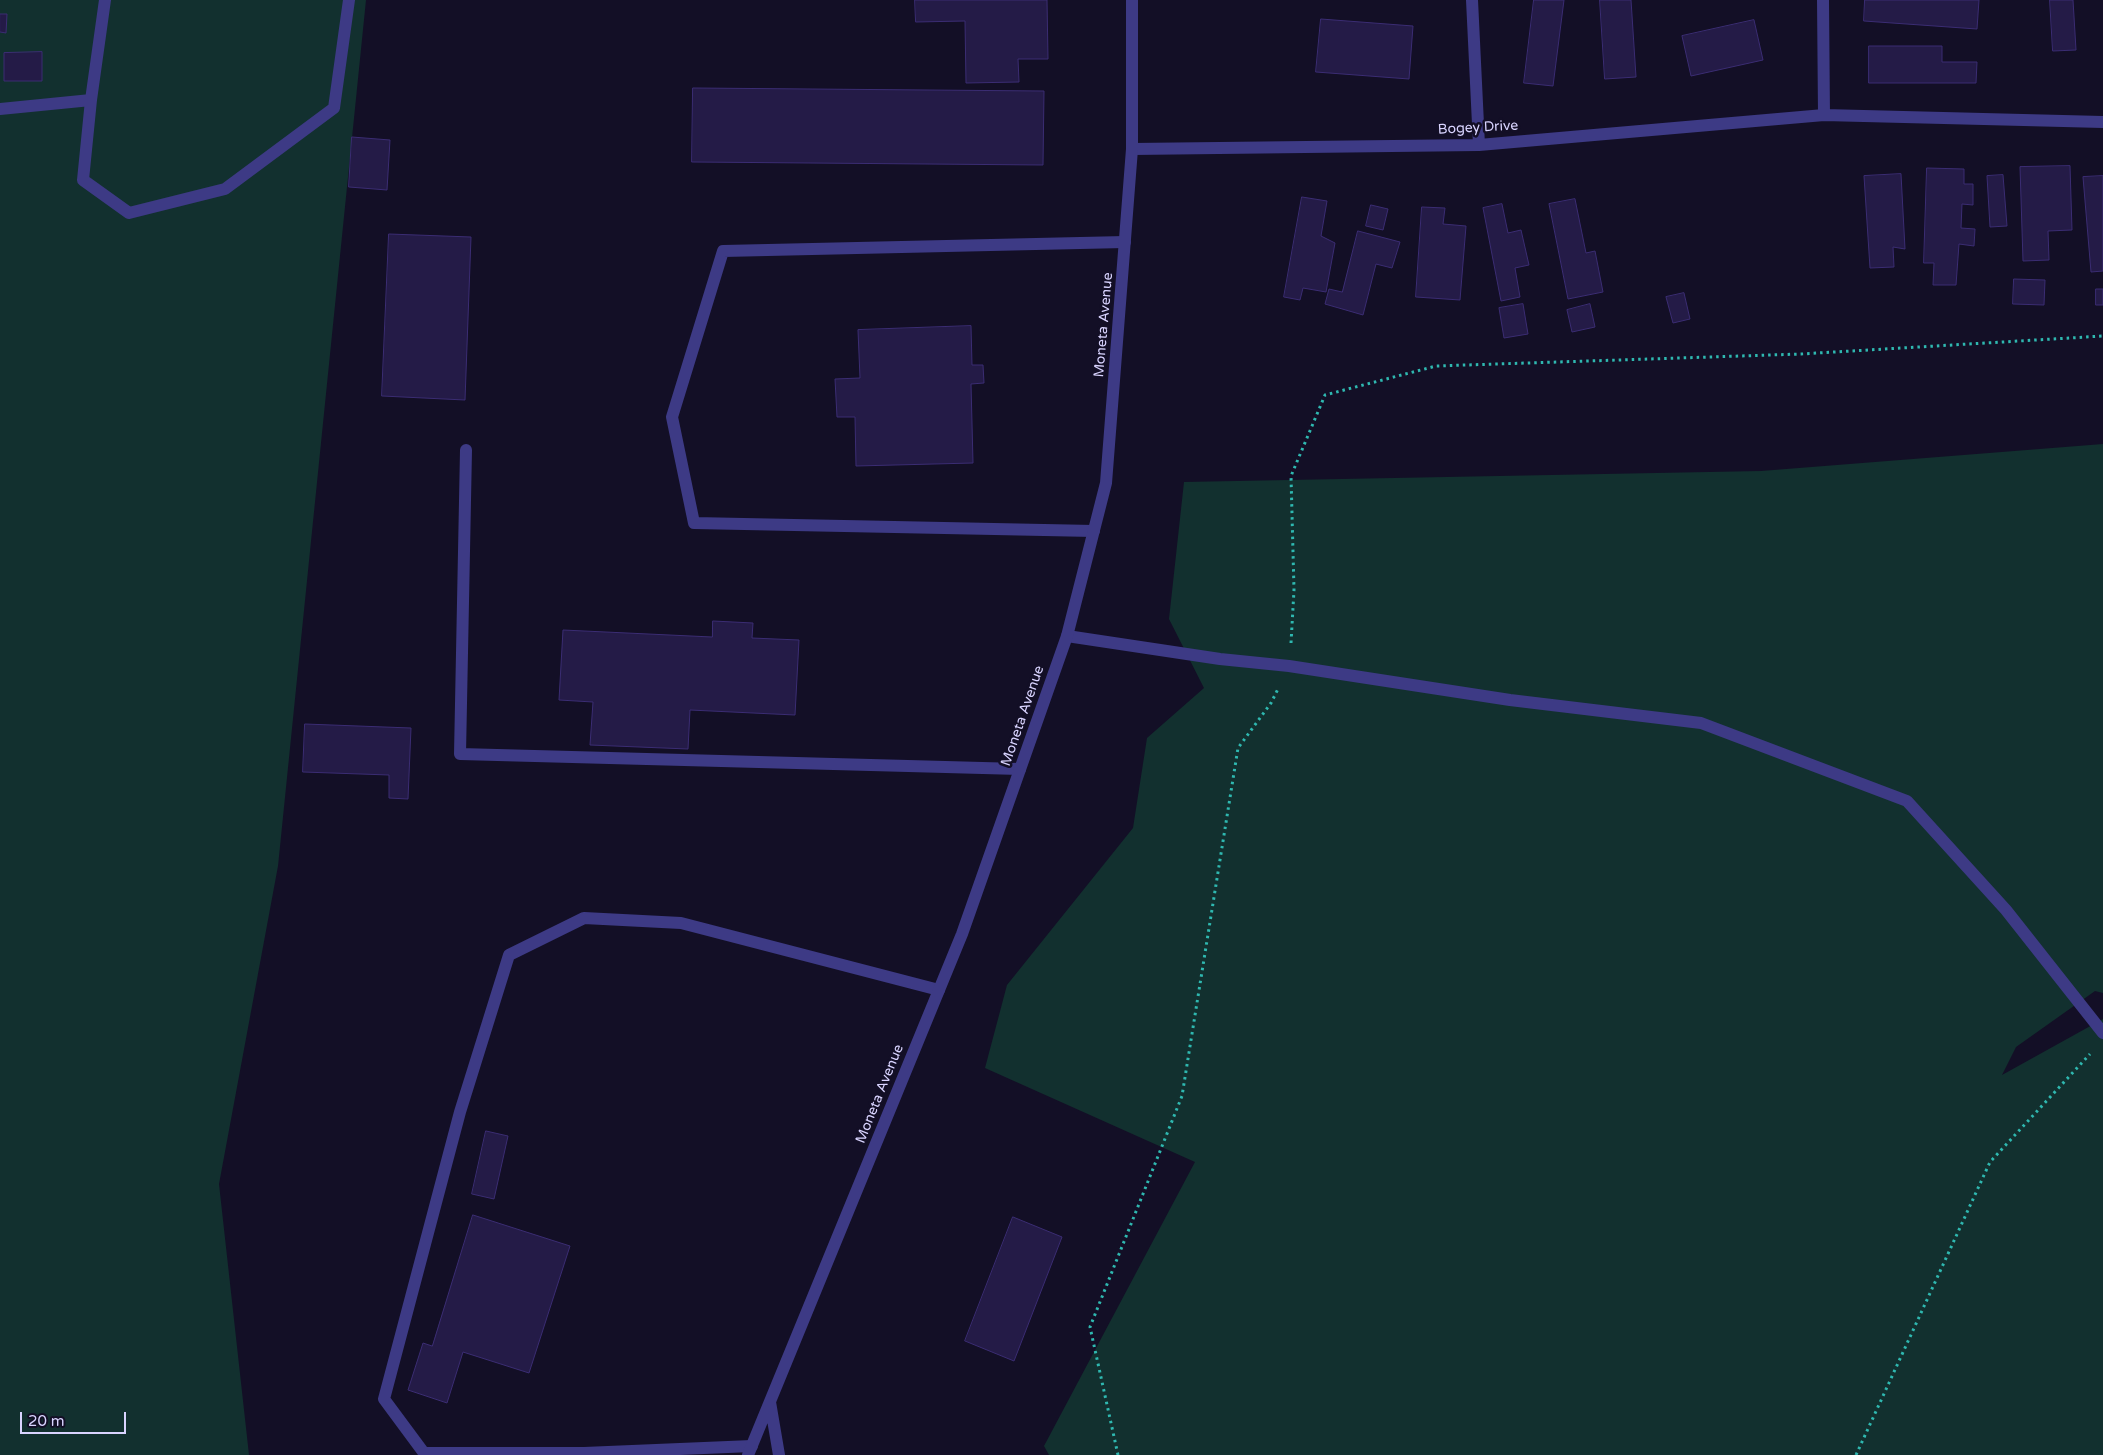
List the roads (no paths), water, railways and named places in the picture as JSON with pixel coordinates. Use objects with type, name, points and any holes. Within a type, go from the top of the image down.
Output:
[{"type":"street","points":[[105,0],[91,100],[84,180],[129,213],[225,189],[334,108],[349,0]]},
{"type":"street","name":"Moneta Avenue","points":[[750,1450],[962,934],[1067,636],[1106,483],[1132,150],[1132,0]]},
{"type":"street","points":[[1472,0],[1479,145]]},
{"type":"street","points":[[1823,0],[1824,115]]},
{"type":"street","points":[[0,109],[91,100]]},
{"type":"street","name":"Bogey Drive","points":[[1132,150],[1479,145],[1824,115],[2103,122]]},
{"type":"street","points":[[1094,531],[694,523],[672,417],[723,251],[1125,242]]},
{"type":"street","points":[[466,450],[460,754],[1020,769]]},
{"type":"street","points":[[1067,636],[1220,659],[1299,668],[1510,700],[1702,723],[1907,801],[2006,910],[2103,1033]]},
{"type":"street","points":[[750,1450],[424,1454],[384,1399],[460,1112],[509,954],[584,918],[681,923],[939,990]]},
{"type":"street","points":[[770,1402],[779,1455]]}]
